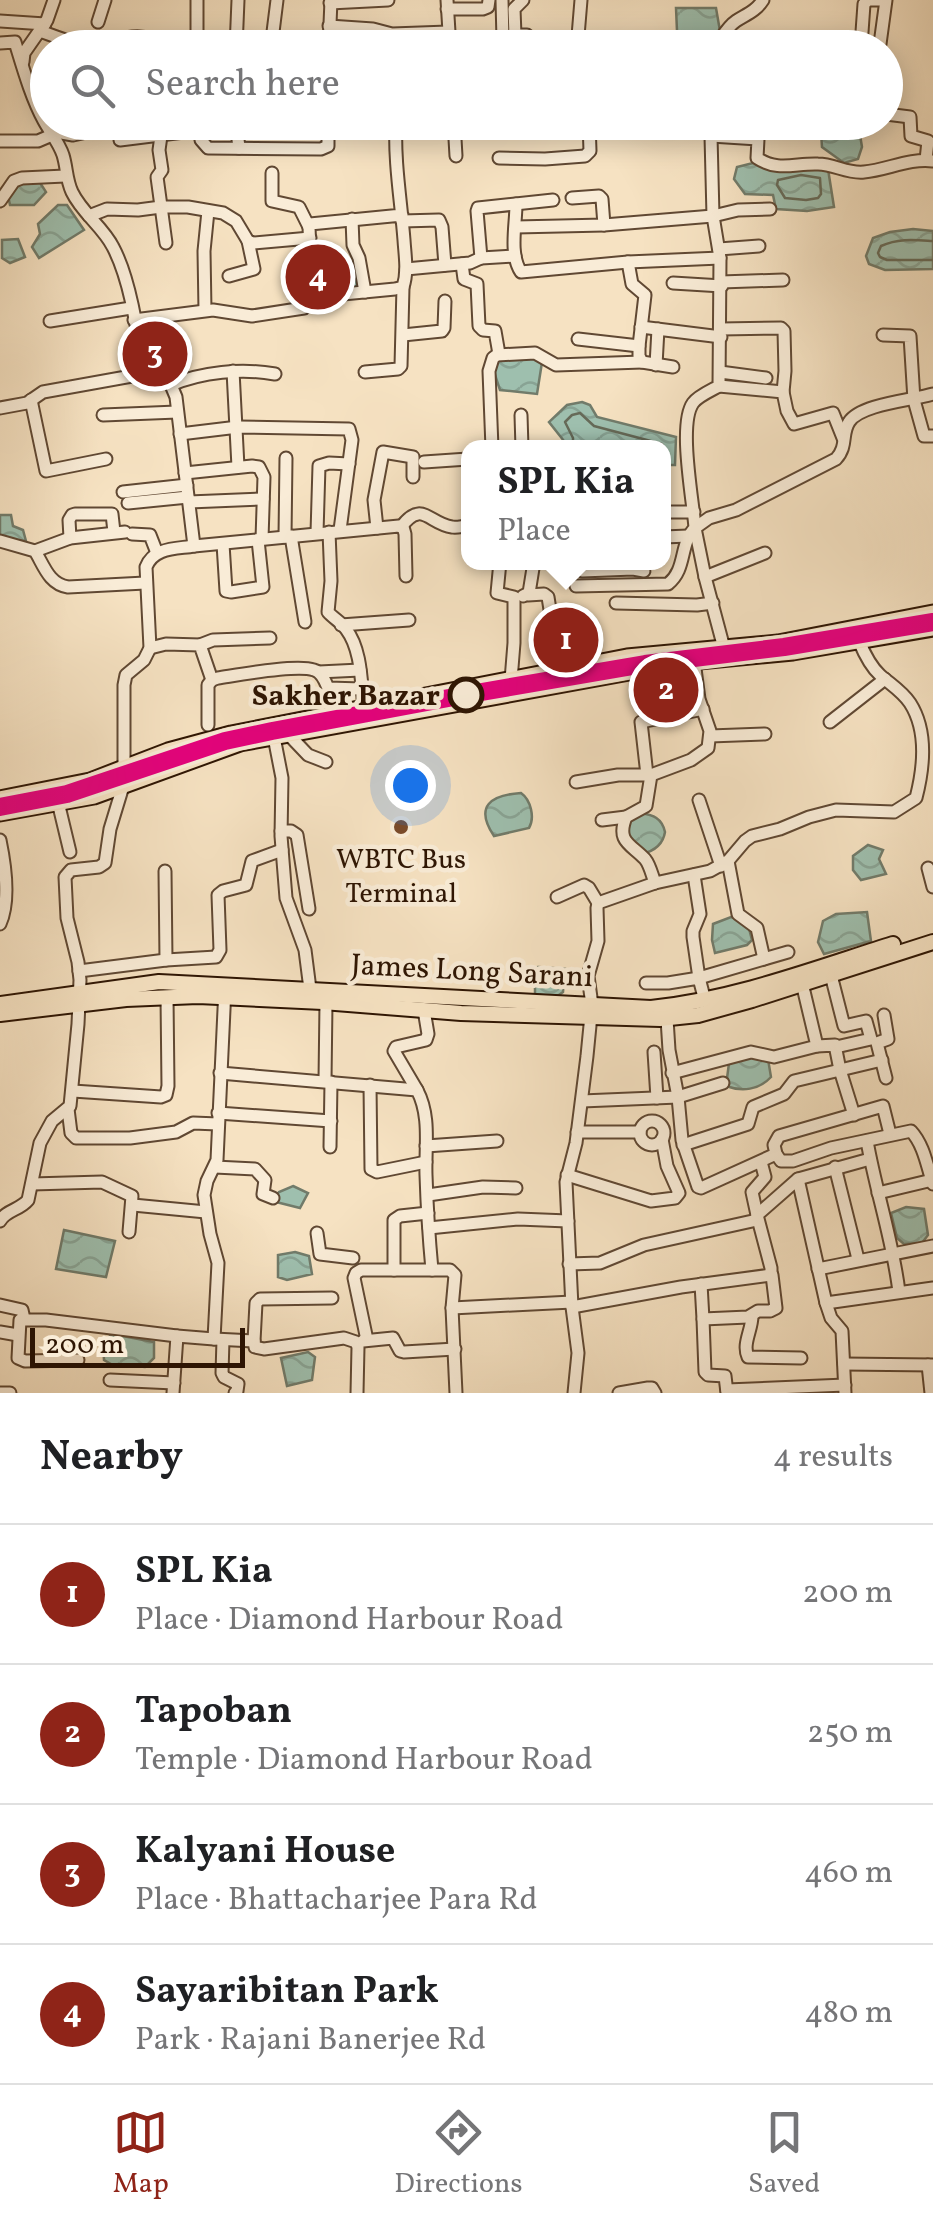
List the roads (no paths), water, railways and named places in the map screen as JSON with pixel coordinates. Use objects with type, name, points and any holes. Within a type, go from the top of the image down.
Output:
[{"type":"highway","points":[[0,813],[94,796],[168,751],[231,734],[364,708],[694,662],[933,614]]},
{"type":"highway","points":[[0,799],[124,776],[240,743],[627,657],[793,652],[933,628]]},
{"type":"main road","name":"James Long Sarani","points":[[0,1004],[78,999],[159,982],[225,992],[310,989],[431,1005],[591,1011],[652,1008],[704,1001],[920,936],[933,938]]},
{"type":"main road","points":[[591,1011],[667,1018],[698,1014],[831,975],[933,938]]},
{"type":"main road","points":[[0,1014],[78,999],[225,992],[326,1002],[431,1005]]},
{"type":"street","points":[[43,28],[54,0]]},
{"type":"street","points":[[98,22],[104,0]]},
{"type":"street","points":[[197,0],[197,30]]},
{"type":"street","points":[[237,30],[238,0]]},
{"type":"street","points":[[273,30],[276,0]]},
{"type":"street","points":[[329,30],[330,2],[388,0]]},
{"type":"street","points":[[448,30],[447,4],[484,8],[489,0]]},
{"type":"street","points":[[502,0],[506,30]]},
{"type":"street","points":[[509,30],[514,10],[523,0]]},
{"type":"street","points":[[578,30],[581,0]]},
{"type":"street","points":[[727,30],[763,0]]},
{"type":"street","points":[[866,30],[865,1],[886,0],[882,30]]},
{"type":"street","points":[[0,21],[48,30]]},
{"type":"street","points":[[329,26],[373,30]]},
{"type":"street","points":[[0,43],[15,42],[30,86]]},
{"type":"street","points":[[23,68],[24,53],[30,45]]},
{"type":"street","points":[[758,140],[758,158],[780,168],[821,164],[862,172],[915,160],[930,161],[930,137],[911,136],[910,117],[903,116]]},
{"type":"street","points":[[0,140],[40,140]]},
{"type":"street","points":[[55,140],[76,200],[112,244],[119,259],[143,374]]},
{"type":"street","points":[[160,140],[162,170],[157,177],[166,243]]},
{"type":"street","points":[[201,140],[208,148],[326,148],[330,140]]},
{"type":"street","points":[[238,140],[239,148]]},
{"type":"street","points":[[365,372],[400,368],[406,269],[395,140]]},
{"type":"street","points":[[455,140],[456,156]]},
{"type":"street","points":[[499,158],[585,156],[590,151],[590,140]]},
{"type":"street","points":[[711,140],[713,216],[722,284],[719,379]]},
{"type":"street","points":[[50,321],[206,310],[252,316],[304,308],[312,297],[309,233],[299,208],[272,202],[272,172]]},
{"type":"street","points":[[0,202],[14,181],[65,176]]},
{"type":"street","points":[[572,198],[600,196],[604,224]]},
{"type":"street","points":[[481,258],[476,211],[482,207],[553,200]]},
{"type":"street","points":[[516,204],[514,256],[521,272],[720,254],[759,246]]},
{"type":"street","points":[[89,216],[107,209],[162,207],[188,207],[229,215],[248,241],[254,269],[229,276]]},
{"type":"street","points":[[516,227],[770,210]]},
{"type":"street","points":[[206,310],[204,250],[208,211]]},
{"type":"street","points":[[352,219],[352,246],[360,258],[364,292]]},
{"type":"street","points":[[309,233],[314,222],[439,220],[445,265]]},
{"type":"street","points":[[248,241],[309,233]]},
{"type":"street","points":[[406,269],[514,256]]},
{"type":"street","points":[[628,262],[632,284],[645,295],[638,356],[642,362]]},
{"type":"street","points":[[462,264],[464,279],[477,284],[479,326],[495,331],[500,354]]},
{"type":"street","points":[[673,283],[783,280]]},
{"type":"street","points":[[312,297],[403,287]]},
{"type":"street","points":[[402,336],[442,332],[445,301]]},
{"type":"street","points":[[642,328],[690,335],[780,328],[784,331],[783,392],[794,424],[833,414],[845,444]]},
{"type":"street","points":[[656,365],[658,329]]},
{"type":"street","points":[[883,336],[910,336],[914,400],[924,436],[933,436]]},
{"type":"street","points":[[578,339],[639,346]]},
{"type":"street","points":[[492,440],[489,371],[493,358],[500,354],[535,353],[556,364],[642,362],[673,367]]},
{"type":"street","points":[[171,385],[233,371],[274,374]]},
{"type":"street","points":[[233,371],[238,467]]},
{"type":"street","points":[[0,408],[31,400],[43,392],[143,374],[164,378],[176,398],[194,546]]},
{"type":"street","points":[[576,586],[660,585],[675,579],[692,532],[687,418],[694,401],[719,379],[766,378]]},
{"type":"street","points":[[719,379],[783,392]]},
{"type":"street","points":[[671,536],[692,532],[709,518],[736,510],[836,459],[844,450],[847,424],[856,414],[933,394]]},
{"type":"street","points":[[31,400],[46,471],[106,459]]},
{"type":"street","points":[[103,416],[177,412]]},
{"type":"street","points":[[521,415],[522,440]]},
{"type":"street","points":[[180,434],[238,427],[344,427],[351,433],[349,464],[329,532]]},
{"type":"street","points":[[377,528],[374,500],[382,452],[412,457],[413,476]]},
{"type":"street","points":[[286,458],[288,536],[304,622]]},
{"type":"street","points":[[424,462],[461,459]]},
{"type":"street","points":[[349,464],[319,466],[329,532],[328,612],[352,640],[364,708]]},
{"type":"street","points":[[187,489],[238,467],[262,470],[263,588],[226,590],[223,544]]},
{"type":"street","points":[[125,497],[187,489],[263,500]]},
{"type":"street","points":[[671,512],[694,512]]},
{"type":"street","points":[[402,527],[408,518],[420,513],[449,527],[461,526]]},
{"type":"street","points":[[70,538],[70,517],[76,514],[112,514],[124,533]]},
{"type":"street","points":[[331,1121],[218,1119],[193,1123],[176,1132],[130,1138],[76,1138],[68,1109],[79,971],[67,918],[65,877],[70,870],[104,865],[124,776],[124,684],[126,675],[144,660],[150,648],[145,583],[150,559],[157,553],[194,546],[402,527]]},
{"type":"street","points":[[402,527],[406,576]]},
{"type":"street","points":[[692,532],[725,653]]},
{"type":"street","points":[[0,541],[35,551],[70,538],[124,533],[150,535],[157,553]]},
{"type":"street","points":[[35,551],[58,585],[145,583]]},
{"type":"street","points":[[705,577],[766,553]]},
{"type":"street","points":[[499,570],[497,593],[548,597],[557,654]]},
{"type":"street","points":[[511,680],[521,596],[531,570]]},
{"type":"street","points":[[582,571],[608,570]]},
{"type":"street","points":[[637,585],[642,570]]},
{"type":"street","points":[[616,603],[713,604]]},
{"type":"street","points":[[342,625],[409,620]]},
{"type":"street","points":[[150,648],[270,638]]},
{"type":"street","points":[[598,902],[724,864],[752,836],[836,810],[894,812],[916,798],[927,782],[917,719],[910,702],[877,672],[858,641]]},
{"type":"street","points":[[200,645],[212,680]]},
{"type":"street","points":[[576,782],[649,775],[701,755],[708,748],[710,736],[694,662]]},
{"type":"street","points":[[208,725],[208,685],[212,680],[274,670],[360,670]]},
{"type":"street","points":[[318,672],[328,688],[362,689]]},
{"type":"street","points":[[830,722],[885,678]]},
{"type":"street","points":[[602,820],[626,816],[646,806],[649,775],[641,722],[703,709]]},
{"type":"street","points":[[710,736],[765,734]]},
{"type":"street","points":[[281,736],[308,756],[326,762]]},
{"type":"street","points":[[281,736],[286,898],[305,950],[310,989]]},
{"type":"street","points":[[699,800],[738,914],[757,928],[764,959]]},
{"type":"street","points":[[58,802],[70,852]]},
{"type":"street","points":[[626,816],[624,836],[630,847],[646,860],[654,883]]},
{"type":"street","points":[[281,831],[296,836],[310,909]]},
{"type":"street","points":[[0,840],[5,894],[0,924]]},
{"type":"street","points":[[79,971],[211,958],[219,954],[218,895],[246,885],[252,861],[282,850]]},
{"type":"street","points":[[928,868],[933,887]]},
{"type":"street","points":[[165,872],[166,960]]},
{"type":"street","points":[[694,875],[700,919],[693,937],[704,1001]]},
{"type":"street","points":[[557,897],[584,885],[598,902],[598,940],[588,976],[591,1011],[582,1101],[567,1175],[569,1264],[578,1353],[574,1393]]},
{"type":"street","points":[[646,983],[700,978],[788,952]]},
{"type":"street","points":[[831,975],[844,1026],[866,1021],[871,1039],[836,1048]]},
{"type":"street","points":[[802,983],[817,1046]]},
{"type":"street","points":[[225,992],[216,1167],[204,1195],[218,1263],[222,1373],[236,1382],[237,1392]]},
{"type":"street","points":[[72,1091],[166,1095],[166,996]]},
{"type":"street","points":[[326,1002],[330,1148]]},
{"type":"street","points":[[431,1005],[426,1040],[394,1048],[424,1111],[432,1270]]},
{"type":"street","points":[[884,1015],[888,1040],[878,1043],[886,1078]]},
{"type":"street","points":[[667,1018],[682,1138],[696,1185],[701,1188],[776,1154]]},
{"type":"street","points":[[672,1073],[751,1052],[774,1057],[833,1044],[854,1115]]},
{"type":"street","points":[[654,1052],[657,1098]]},
{"type":"street","points":[[663,1136],[682,1138],[748,1124],[753,1107],[784,1094],[794,1080],[882,1060]]},
{"type":"street","points":[[220,1073],[417,1090]]},
{"type":"street","points":[[582,1101],[678,1097],[723,1084]]},
{"type":"street","points":[[370,1086],[371,1169],[377,1172],[426,1162]]},
{"type":"street","points":[[878,1193],[932,1182],[927,1142],[912,1130],[832,1148],[793,1162],[781,1160],[774,1144],[779,1136],[883,1106],[890,1134]]},
{"type":"street","points":[[0,1221],[28,1200],[37,1152],[46,1131],[68,1109]]},
{"type":"street","points":[[567,1175],[651,1201],[675,1198],[678,1193],[667,1166],[662,1127],[652,1121],[646,1122],[640,1132],[577,1132]]},
{"type":"street","points":[[867,1141],[899,1292]]},
{"type":"street","points":[[426,1146],[498,1142]]},
{"type":"street","points":[[569,1264],[600,1262],[644,1245],[757,1217],[798,1179],[870,1159]]},
{"type":"street","points":[[703,1319],[752,1316],[776,1308],[752,1192],[765,1177],[761,1162]]},
{"type":"street","points":[[216,1167],[255,1168],[265,1180],[264,1194],[273,1198]]},
{"type":"street","points":[[835,1167],[858,1259]]},
{"type":"street","points":[[700,1284],[705,1372],[725,1376],[727,1392],[845,1389],[842,1331],[831,1318],[826,1302],[798,1179]]},
{"type":"street","points":[[32,1184],[108,1183],[130,1194],[133,1204],[129,1232]]},
{"type":"street","points":[[428,1195],[483,1186],[516,1188]]},
{"type":"street","points":[[133,1204],[206,1212]]},
{"type":"street","points":[[394,1270],[394,1220],[428,1213]]},
{"type":"street","points":[[429,1228],[518,1219],[568,1221]]},
{"type":"street","points":[[316,1233],[320,1254],[353,1255],[362,1341],[358,1347],[356,1393]]},
{"type":"street","points":[[818,1269],[933,1246]]},
{"type":"street","points":[[356,1273],[453,1271],[456,1393]]},
{"type":"street","points":[[452,1308],[572,1305],[772,1275]]},
{"type":"street","points":[[826,1302],[933,1288]]},
{"type":"street","points":[[332,1298],[258,1301],[255,1347],[344,1338],[393,1338],[404,1352],[455,1349]]},
{"type":"street","points":[[0,1305],[22,1310],[24,1319]]},
{"type":"street","points":[[752,1316],[748,1357],[801,1358]]},
{"type":"street","points":[[78,1360],[20,1360],[16,1355],[19,1323],[24,1319],[254,1341]]},
{"type":"street","points":[[0,1332],[18,1334]]},
{"type":"street","points":[[110,1380],[174,1388],[177,1336]]},
{"type":"street","points":[[844,1364],[931,1365],[931,1393]]},
{"type":"street","points":[[619,1393],[648,1388],[654,1393]]},
{"type":"street","points":[[0,1392],[10,1393]]},
{"type":"water","points":[[676,8],[716,8],[720,30],[677,30]]},
{"type":"water","points":[[822,140],[861,140],[862,147],[858,159],[844,163],[822,147]]},
{"type":"water","points":[[757,162],[828,169],[834,207],[807,211],[776,209],[773,195],[745,194],[734,179],[737,167]]},
{"type":"water","points":[[9,181],[39,181],[46,192],[34,205],[10,205]]},
{"type":"water","points":[[58,205],[67,205],[84,230],[39,258],[32,247],[40,234],[38,224]]},
{"type":"water","points":[[913,229],[933,231],[933,269],[885,270],[869,264],[866,256],[873,238]]},
{"type":"water","points":[[18,239],[25,257],[10,263],[2,258],[2,240]]},
{"type":"water","points":[[356,262],[361,289],[321,291],[320,263]]},
{"type":"water","points":[[543,356],[537,394],[500,390],[494,372],[498,359]]},
{"type":"water","points":[[582,402],[590,405],[597,417],[676,437],[675,465],[671,465],[671,440],[563,440],[549,422],[567,405]]},
{"type":"water","points":[[0,515],[11,515],[13,526],[23,530],[26,541],[0,539]]},
{"type":"water","points":[[521,793],[531,809],[529,828],[494,836],[486,817],[489,804],[501,796]]},
{"type":"water","points":[[641,813],[656,818],[665,832],[657,847],[642,854],[631,846],[626,823]]},
{"type":"water","points":[[868,845],[883,850],[879,859],[886,874],[861,880],[853,870],[853,856]]},
{"type":"water","points":[[867,912],[871,941],[824,954],[818,942],[823,921],[836,914]]},
{"type":"water","points":[[731,917],[747,921],[752,940],[747,945],[715,953],[713,924]]},
{"type":"water","points":[[538,967],[565,969],[563,992],[556,997],[535,994]]},
{"type":"water","points":[[760,1054],[768,1059],[771,1077],[750,1089],[726,1086],[729,1063]]},
{"type":"water","points":[[293,1186],[308,1193],[300,1208],[272,1201],[279,1192]]},
{"type":"water","points":[[906,1207],[924,1209],[928,1235],[922,1243],[904,1244],[897,1238],[891,1213]]},
{"type":"water","points":[[64,1230],[115,1241],[106,1277],[56,1269]]},
{"type":"water","points":[[295,1252],[309,1256],[312,1274],[287,1280],[278,1277],[278,1255]]},
{"type":"water","points":[[112,1334],[154,1342],[154,1358],[145,1367],[104,1360],[103,1343]]},
{"type":"water","points":[[308,1352],[315,1357],[312,1380],[287,1386],[281,1358]]},
{"type":"place","name":"Sayaribitan Park","points":[[318,277]]},
{"type":"place","name":"Kalyani House","points":[[155,354]]},
{"type":"place","name":"SPL Kia","points":[[566,640]]},
{"type":"place","name":"Tapoban","points":[[666,690]]},
{"type":"place","name":"Sakher Bazar","points":[[466,695]]},
{"type":"place","name":"WBTC Bus Terminal","points":[[401,827]]}]
